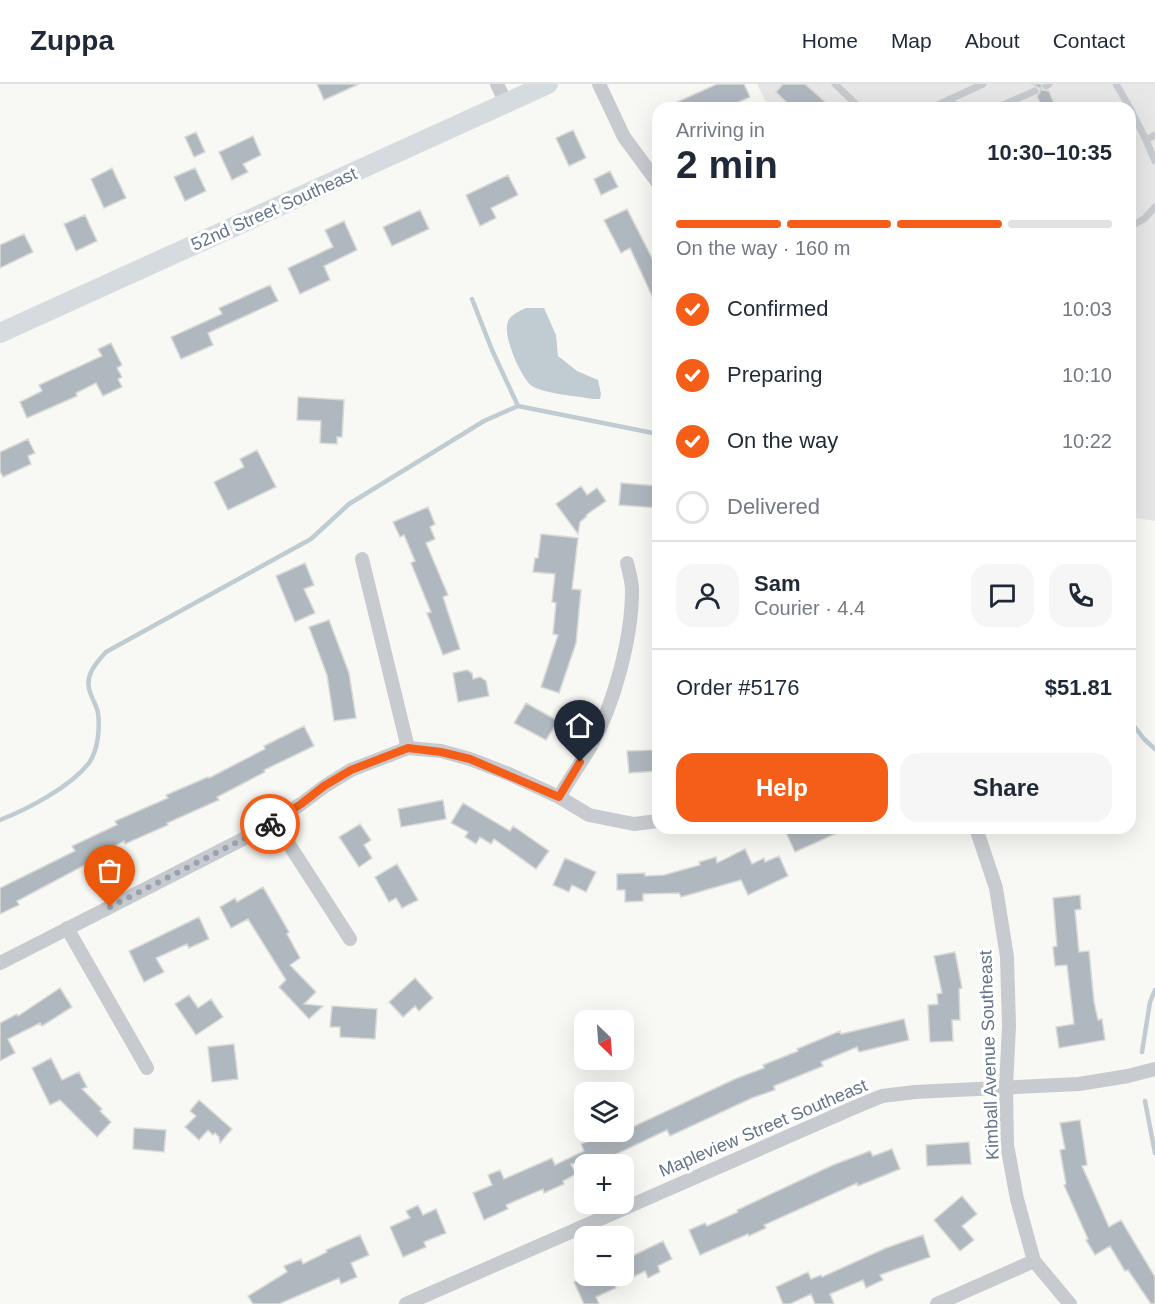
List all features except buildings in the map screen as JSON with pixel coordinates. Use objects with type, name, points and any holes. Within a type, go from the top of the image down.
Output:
[{"type":"main road","name":"52nd Street Southeast","points":[[0,333],[548,84]]},
{"type":"street","points":[[497,84],[506,103]]},
{"type":"street","points":[[598,84],[624,136],[652,175]]},
{"type":"street","points":[[362,559],[408,748]]},
{"type":"street","points":[[559,797],[591,745],[618,678],[626,645],[632,589],[627,563]]},
{"type":"street","points":[[0,963],[257,832],[351,770],[408,748],[441,752],[470,759],[559,797],[589,815],[634,824],[652,822]]},
{"type":"street","points":[[274,821],[350,939]]},
{"type":"street","name":"Kimball Avenue Southeast","points":[[978,834],[996,888],[1006,957],[1010,1026],[1006,1087],[1007,1145],[1017,1198],[1034,1261],[1070,1304]]},
{"type":"street","points":[[68,928],[147,1068]]},
{"type":"street","name":"Mapleview Street Southeast","points":[[406,1304],[440,1298],[882,1096],[915,1092],[1078,1084],[1155,1069]]},
{"type":"street","points":[[938,1304],[1034,1261]]},
{"type":"lane","points":[[835,84],[854,102]]},
{"type":"lane","points":[[944,102],[983,84]]},
{"type":"lane","points":[[1116,84],[1127,102]]},
{"type":"lane","points":[[1010,102],[1035,91]]},
{"type":"lane","points":[[1136,119],[1155,161]]},
{"type":"lane","points":[[1146,140],[1155,135]]},
{"type":"lane","points":[[1136,223],[1144,219],[1155,207]]},
{"type":"shaded area","points":[[757,84],[1155,84],[1155,521],[1136,518],[1136,102],[766,102]]},
{"type":"shaded area","points":[[526,308],[544,308],[556,335],[558,356],[577,371],[598,380],[600,399],[545,391],[528,382],[515,358],[507,332],[509,319]]},
{"type":"waterway","points":[[472,299],[518,406]]},
{"type":"waterway","points":[[0,820],[48,796],[81,772],[89,763],[98,739],[99,726],[89,681],[95,665],[106,652],[311,539],[349,504],[484,421],[518,406],[652,433]]},
{"type":"waterway","points":[[1136,729],[1155,749]]},
{"type":"waterway","points":[[1142,1052],[1150,1002],[1155,990]]},
{"type":"waterway","points":[[1145,1101],[1155,1153]]},
{"type":"way so far","points":[[110,907],[270,824]]},
{"type":"route","points":[[270,824],[351,770],[408,748],[441,752],[470,759],[559,797],[580,762]]}]
